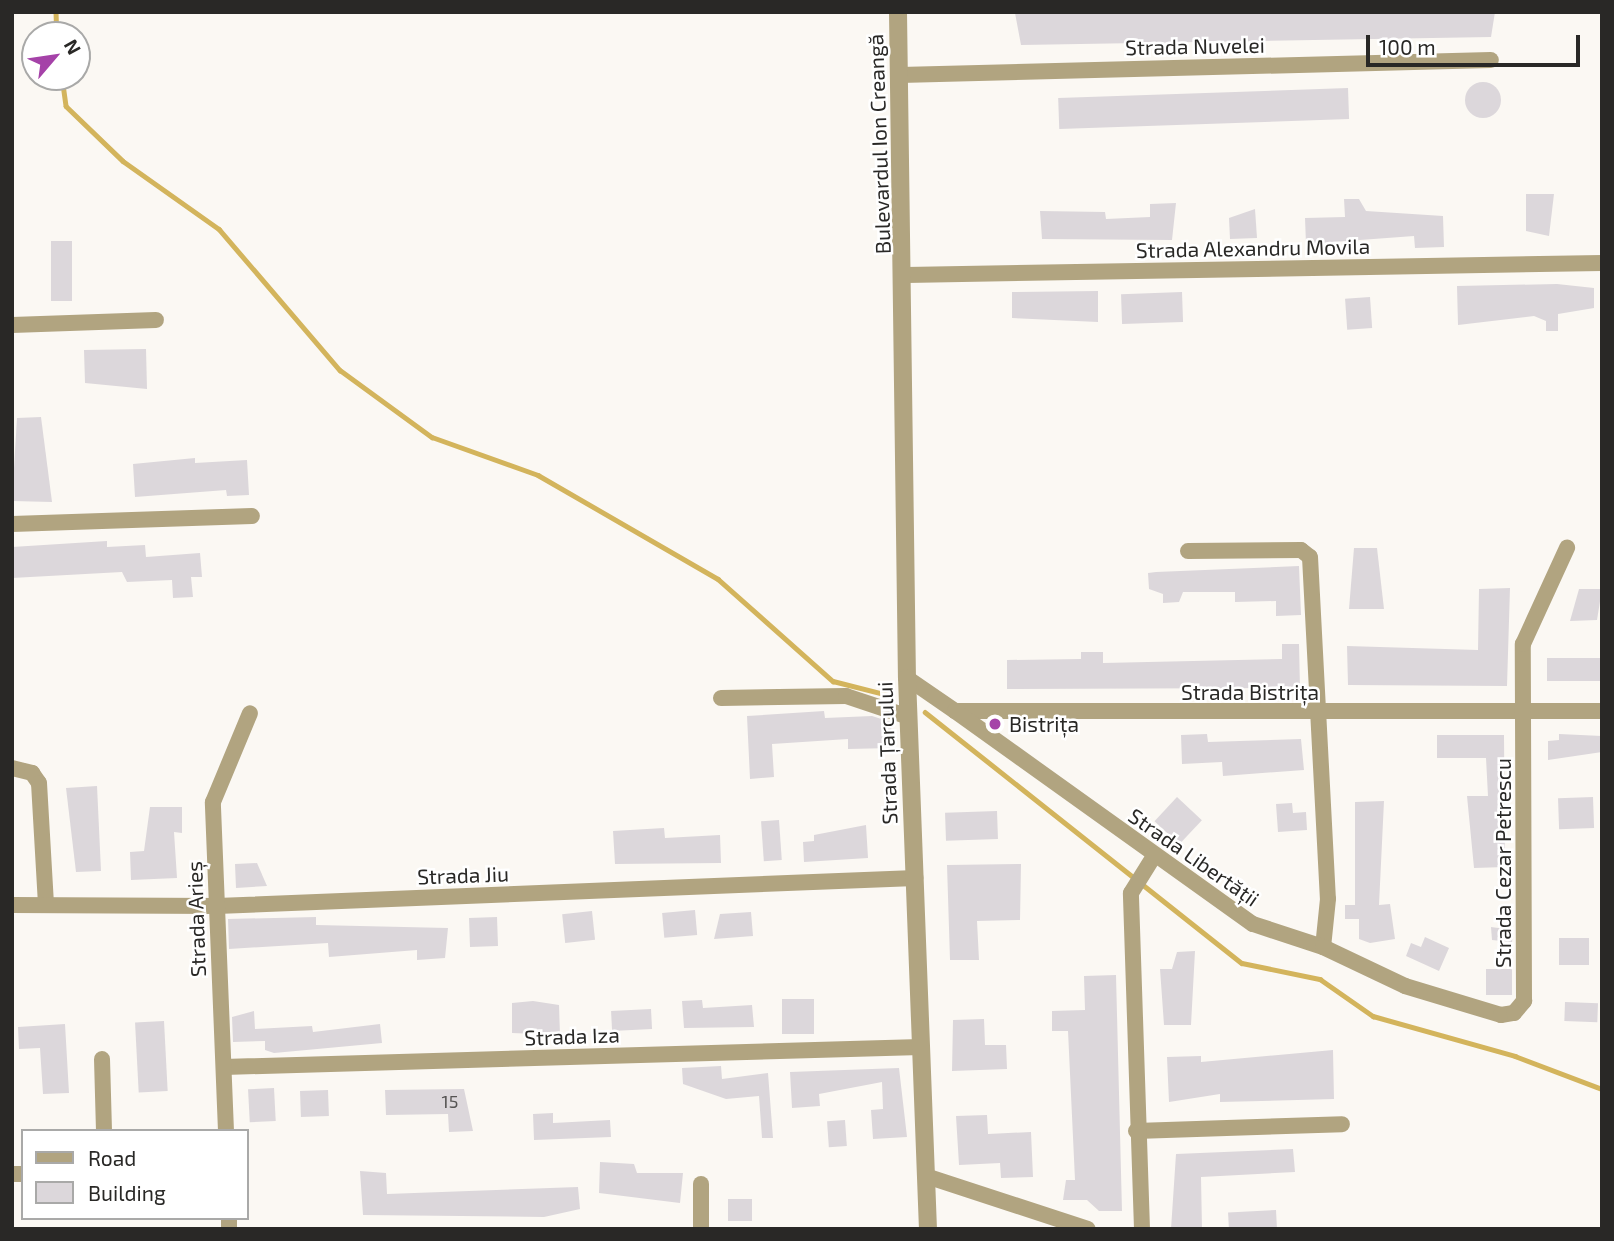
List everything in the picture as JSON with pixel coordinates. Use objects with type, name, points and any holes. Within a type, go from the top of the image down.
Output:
[{"type":"street","name":"Bulevardul Ion Creangă","points":[[898,12],[906,275]]},
{"type":"street","name":"Strada Nuvelei","points":[[900,75],[1490,60]]},
{"type":"street","name":"Strada Alexandru Movila","points":[[906,275],[1602,263]]},
{"type":"street","name":"Strada Țarcului","points":[[906,275],[907,678],[928,1229]]},
{"type":"street","points":[[12,326],[156,320]]},
{"type":"street","points":[[12,524],[252,516]]},
{"type":"street","name":"Strada Cezar Petrescu","points":[[1514,1013],[1524,1001],[1523,644],[1567,548]]},
{"type":"street","points":[[1188,551],[1301,550],[1310,557],[1316,714],[1328,899],[1323,947]]},
{"type":"street","points":[[907,678],[954,710]]},
{"type":"street","points":[[721,698],[846,696],[909,717]]},
{"type":"street","name":"Strada Bistrița","points":[[954,710],[1316,714],[1602,711]]},
{"type":"street","name":"Strada Libertății","points":[[954,710],[1154,856],[1253,924],[1323,947],[1405,986],[1500,1015],[1514,1013]]},
{"type":"street","name":"Strada Arieș","points":[[226,1129],[213,802],[250,713]]},
{"type":"street","points":[[12,768],[32,773],[39,783],[46,905]]},
{"type":"street","points":[[1142,1229],[1136,1131],[1131,893],[1154,856]]},
{"type":"street","name":"Strada Jiu","points":[[12,905],[217,906],[915,878]]},
{"type":"street","name":"Strada Iza","points":[[223,1067],[921,1047]]},
{"type":"street","points":[[102,1059],[104,1129]]},
{"type":"street","points":[[1136,1131],[1342,1124]]},
{"type":"street","points":[[926,1176],[1088,1229]]},
{"type":"street","points":[[701,1184],[701,1229]]},
{"type":"building","points":[[1495,12],[1491,37],[1021,45],[1015,13]]},
{"type":"building","points":[[1483,82],[1495,88],[1501,100],[1495,112],[1483,118],[1471,112],[1465,100],[1471,88]]},
{"type":"building","points":[[1348,88],[1349,119],[1059,129],[1058,98]]},
{"type":"building","points":[[1526,194],[1554,194],[1549,236],[1526,231]]},
{"type":"building","points":[[1344,199],[1359,199],[1366,211],[1443,216],[1444,247],[1415,248],[1414,236],[1306,244],[1305,218],[1345,217]]},
{"type":"building","points":[[1176,203],[1172,240],[1042,239],[1040,211],[1105,212],[1106,219],[1150,217],[1150,204]]},
{"type":"building","points":[[1255,209],[1257,238],[1230,239],[1229,218]]},
{"type":"building","points":[[51,241],[72,241],[72,301],[51,301]]},
{"type":"building","points":[[1557,284],[1594,288],[1594,308],[1558,314],[1558,331],[1546,331],[1546,321],[1534,316],[1458,325],[1457,286]]},
{"type":"building","points":[[1098,291],[1098,322],[1012,318],[1012,292]]},
{"type":"building","points":[[1182,292],[1183,322],[1122,324],[1121,294]]},
{"type":"building","points":[[1370,297],[1372,328],[1347,330],[1345,299]]},
{"type":"building","points":[[146,349],[147,389],[85,383],[84,350]]},
{"type":"building","points":[[41,417],[52,502],[12,501],[17,418]]},
{"type":"building","points":[[195,458],[195,463],[247,460],[249,495],[227,496],[226,490],[135,497],[133,464]]},
{"type":"building","points":[[107,541],[107,547],[145,545],[146,557],[200,553],[202,577],[191,577],[193,597],[173,598],[172,580],[127,582],[122,572],[12,578],[12,547]]},
{"type":"building","points":[[1354,548],[1377,548],[1384,609],[1349,609]]},
{"type":"building","points":[[1299,566],[1301,615],[1276,616],[1276,601],[1235,602],[1235,592],[1183,592],[1179,602],[1163,603],[1163,594],[1149,589],[1148,573]]},
{"type":"building","points":[[1510,588],[1507,686],[1348,685],[1347,646],[1478,650],[1479,589]]},
{"type":"building","points":[[1579,589],[1602,589],[1597,620],[1570,621]]},
{"type":"building","points":[[1282,644],[1299,644],[1300,688],[1007,689],[1007,660],[1081,659],[1081,652],[1103,652],[1103,663],[1282,659]]},
{"type":"building","points":[[1547,658],[1602,658],[1602,681],[1547,681]]},
{"type":"building","points":[[824,711],[825,718],[872,716],[891,722],[892,748],[848,749],[848,739],[772,744],[774,777],[750,779],[747,716]]},
{"type":"building","points":[[1207,734],[1208,742],[1301,739],[1304,770],[1223,776],[1222,762],[1182,764],[1181,735]]},
{"type":"building","points":[[1559,734],[1602,736],[1602,752],[1548,760],[1548,741],[1559,740]]},
{"type":"building","points":[[1437,735],[1504,735],[1505,867],[1474,868],[1467,796],[1488,796],[1486,758],[1437,758]]},
{"type":"building","points":[[97,786],[101,871],[76,872],[66,788]]},
{"type":"building","points":[[1177,797],[1202,820],[1179,844],[1154,821]]},
{"type":"building","points":[[1593,797],[1594,828],[1559,829],[1558,798]]},
{"type":"building","points":[[1384,801],[1379,905],[1390,904],[1395,939],[1370,943],[1359,939],[1359,919],[1345,919],[1345,905],[1355,905],[1355,802]]},
{"type":"building","points":[[1292,803],[1293,813],[1306,812],[1307,830],[1278,832],[1276,804]]},
{"type":"building","points":[[150,807],[182,807],[182,833],[174,832],[177,878],[131,880],[130,852],[144,851]]},
{"type":"building","points":[[997,811],[998,839],[946,841],[945,813]]},
{"type":"building","points":[[779,820],[782,860],[764,861],[761,821]]},
{"type":"building","points":[[866,825],[868,858],[804,862],[803,842],[814,841],[814,835]]},
{"type":"building","points":[[664,828],[665,838],[720,835],[721,863],[615,864],[613,831]]},
{"type":"building","points":[[257,863],[267,886],[236,888],[235,864]]},
{"type":"building","points":[[1021,864],[1020,920],[977,921],[979,960],[950,960],[947,865]]},
{"type":"building","points":[[695,910],[697,935],[664,938],[662,913]]},
{"type":"building","points":[[592,911],[595,940],[565,943],[562,914]]},
{"type":"building","points":[[751,912],[753,936],[714,939],[720,914]]},
{"type":"building","points":[[316,917],[316,925],[448,928],[445,958],[417,960],[417,950],[329,957],[328,943],[229,949],[228,919]]},
{"type":"building","points":[[497,917],[498,946],[470,947],[469,918]]},
{"type":"building","points":[[1491,927],[1513,930],[1512,942],[1492,940]]},
{"type":"building","points":[[1425,937],[1449,948],[1439,971],[1406,956],[1411,943],[1421,947]]},
{"type":"building","points":[[1559,938],[1589,938],[1589,965],[1559,965]]},
{"type":"building","points":[[1195,951],[1191,1025],[1164,1025],[1160,969],[1172,969],[1177,952]]},
{"type":"building","points":[[1486,969],[1512,969],[1512,995],[1486,995]]},
{"type":"building","points":[[1116,975],[1122,1211],[1099,1211],[1087,1200],[1063,1200],[1066,1180],[1075,1180],[1068,1031],[1052,1031],[1052,1011],[1085,1010],[1084,976]]},
{"type":"building","points":[[782,999],[814,999],[814,1034],[782,1034]]},
{"type":"building","points":[[702,1000],[703,1008],[752,1005],[754,1027],[684,1028],[682,1001]]},
{"type":"building","points":[[533,1001],[559,1005],[560,1035],[512,1033],[512,1003]]},
{"type":"building","points":[[1565,1002],[1598,1003],[1597,1022],[1564,1021]]},
{"type":"building","points":[[651,1009],[652,1029],[612,1031],[611,1011]]},
{"type":"building","points":[[254,1011],[255,1029],[312,1026],[313,1032],[380,1024],[382,1043],[274,1053],[265,1050],[265,1041],[233,1042],[232,1017]]},
{"type":"building","points":[[984,1019],[985,1045],[1006,1045],[1007,1069],[952,1071],[953,1020]]},
{"type":"building","points":[[164,1021],[168,1091],[139,1092],[135,1023]]},
{"type":"building","points":[[65,1024],[69,1093],[43,1094],[40,1048],[19,1049],[18,1027]]},
{"type":"building","points":[[1333,1050],[1334,1099],[1220,1102],[1220,1094],[1169,1102],[1167,1057],[1201,1056],[1201,1062]]},
{"type":"building","points":[[721,1066],[722,1079],[768,1073],[773,1138],[762,1138],[759,1096],[726,1099],[683,1084],[682,1068]]},
{"type":"building","points":[[899,1068],[907,1137],[873,1139],[871,1110],[883,1109],[882,1082],[819,1094],[820,1106],[792,1108],[790,1072]]},
{"type":"building","points":[[274,1088],[276,1121],[250,1122],[248,1089]]},
{"type":"building","points":[[464,1089],[473,1131],[449,1132],[448,1114],[386,1115],[385,1090]]},
{"type":"building","points":[[328,1090],[329,1116],[301,1117],[300,1091]]},
{"type":"building","points":[[553,1113],[553,1123],[610,1120],[611,1137],[534,1140],[533,1114]]},
{"type":"building","points":[[987,1115],[988,1134],[1031,1132],[1033,1177],[1001,1178],[1000,1163],[959,1165],[956,1116]]},
{"type":"building","points":[[845,1120],[847,1146],[829,1147],[827,1121]]},
{"type":"building","points":[[1293,1149],[1295,1172],[1201,1177],[1202,1229],[1171,1229],[1176,1154]]},
{"type":"building","points":[[600,1162],[634,1164],[637,1173],[683,1173],[680,1203],[599,1193]]},
{"type":"building","points":[[360,1171],[386,1173],[387,1194],[578,1187],[580,1209],[544,1217],[363,1215]]},
{"type":"building","points":[[728,1199],[752,1199],[752,1221],[728,1221]]},
{"type":"building","points":[[1276,1210],[1277,1227],[1229,1229],[1228,1213]]},
{"type":"waterway","points":[[56,12],[56,21]]},
{"type":"waterway","points":[[64,91],[66,106],[123,161],[219,229],[340,370],[432,437],[538,475],[718,579],[833,681],[892,696]]},
{"type":"waterway","points":[[925,712],[1242,963],[1320,979],[1373,1016],[1515,1056],[1602,1089]]},
{"type":"place","name":"Bistrița","points":[[995,724]]}]
